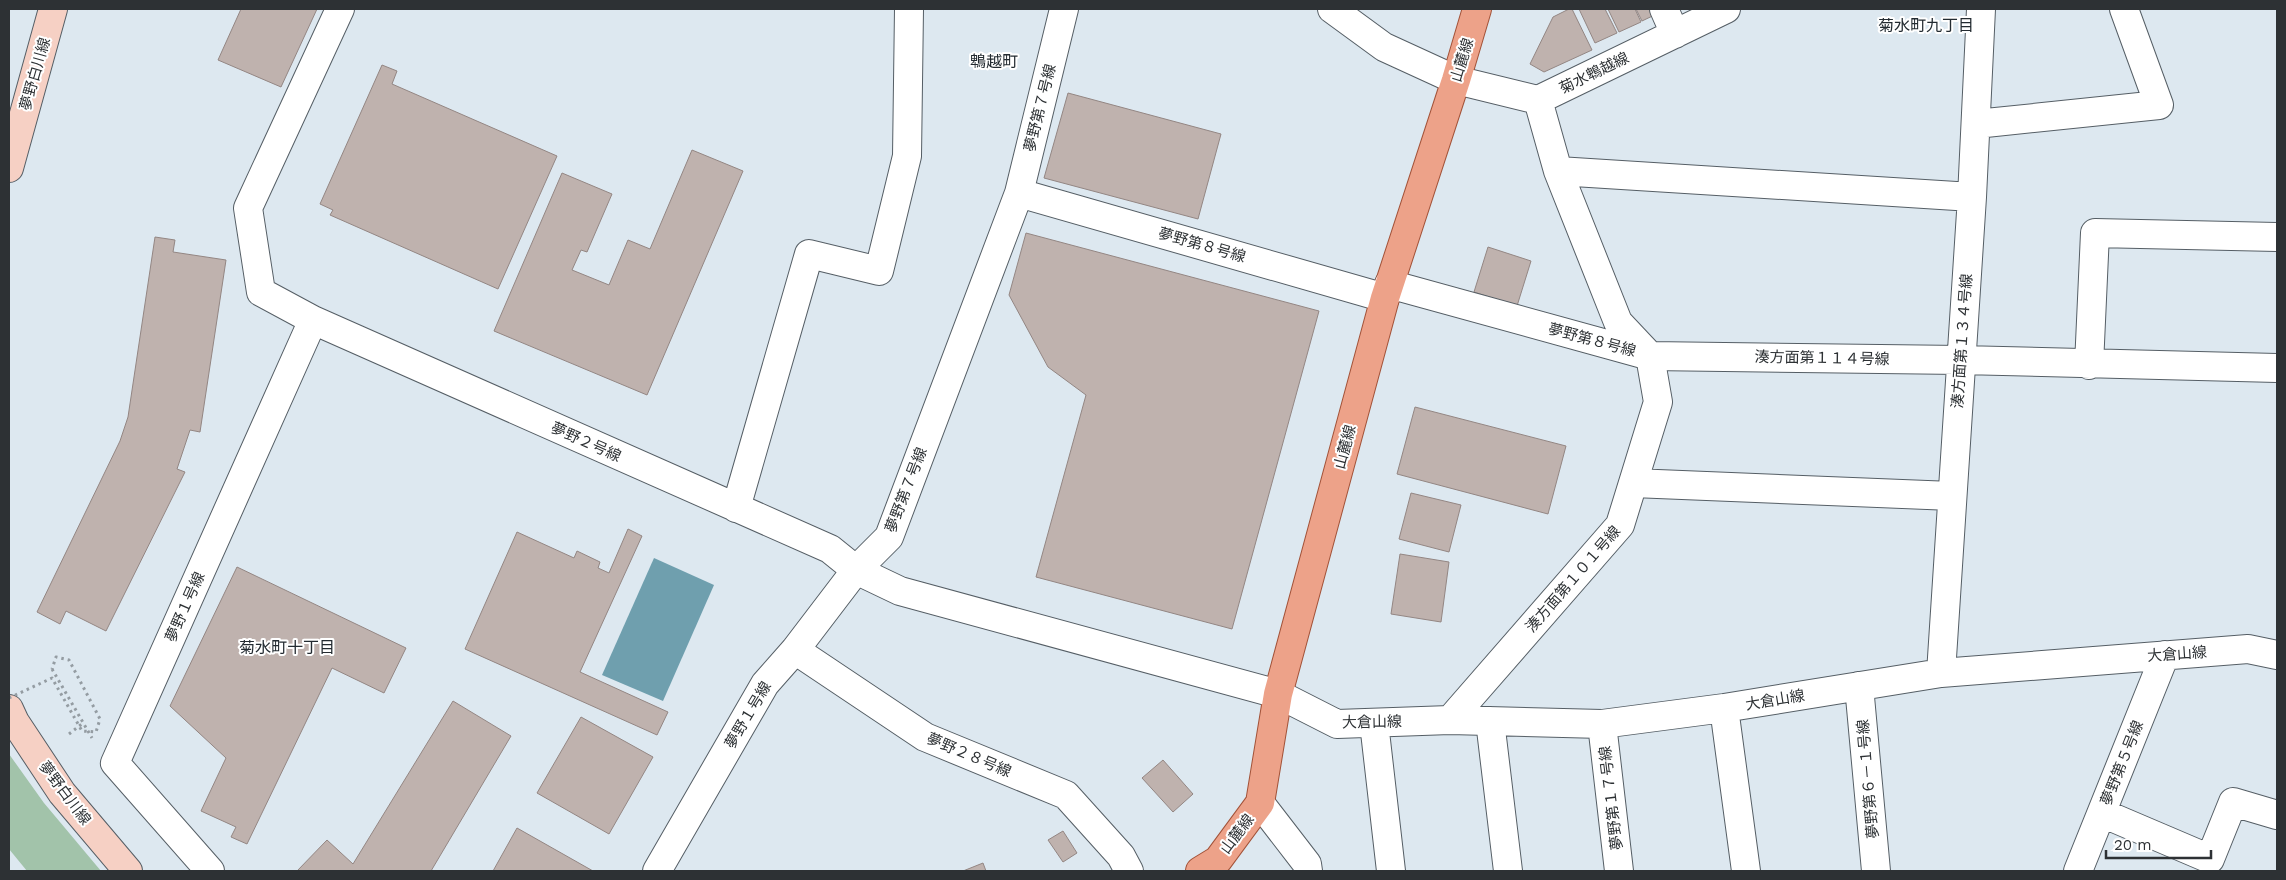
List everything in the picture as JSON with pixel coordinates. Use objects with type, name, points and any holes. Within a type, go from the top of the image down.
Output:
[{"type":"main road","name":"山麓線","points":[[1200,871],[1218,860],[1260,803],[1278,694],[1387,291],[1456,80],[1477,9]]},
{"type":"street","name":"夢野白川線","points":[[9,168],[53,9]]},
{"type":"street","name":"夢野２号線","points":[[340,9],[248,208],[261,292],[313,320],[830,550],[856,570]]},
{"type":"street","points":[[736,508],[809,254],[879,271],[907,156],[909,9]]},
{"type":"street","name":"夢野第７号線","points":[[856,570],[888,537],[1019,193],[1064,9]]},
{"type":"street","points":[[1332,9],[1384,47],[1456,80],[1538,100],[1558,171],[1618,322],[1650,356]]},
{"type":"street","points":[[1664,9],[1675,34]]},
{"type":"street","name":"菊水鵯越線","points":[[1538,100],[1726,9]]},
{"type":"street","name":"湊方面第１３４号線","points":[[1941,673],[1972,197],[1981,9]]},
{"type":"street","points":[[1976,124],[2159,105],[2124,9]]},
{"type":"street","points":[[1558,171],[1972,197]]},
{"type":"street","name":"夢野第８号線","points":[[1019,193],[1387,291],[1650,356]]},
{"type":"street","points":[[2089,365],[2095,233],[2277,236]]},
{"type":"street","name":"夢野１号線","points":[[210,871],[115,763],[313,320]]},
{"type":"street","name":"湊方面第１１４号線","points":[[1650,356],[1960,360],[2089,365],[2277,368]]},
{"type":"street","name":"湊方面第１０１号線","points":[[1450,720],[1620,525],[1658,402],[1650,356]]},
{"type":"street","points":[[1633,484],[1952,496]]},
{"type":"street","name":"夢野１号線","points":[[657,871],[765,684],[795,650],[856,570]]},
{"type":"street","points":[[856,570],[900,591],[1278,694]]},
{"type":"street","name":"大倉山線","points":[[1278,694],[1337,724],[1450,720],[1602,724],[1724,708],[1941,673],[2248,649],[2277,656]]},
{"type":"street","name":"夢野２８号線","points":[[795,650],[925,737],[1066,795],[1122,856],[1129,871]]},
{"type":"street","name":"夢野第５号線","points":[[2078,871],[2165,655]]},
{"type":"street","name":"夢野第６－１号線","points":[[1859,686],[1876,871]]},
{"type":"street","points":[[1724,708],[1746,871]]},
{"type":"street","name":"夢野白川線","points":[[9,709],[15,722],[62,793],[128,871]]},
{"type":"street","points":[[1490,721],[1508,871]]},
{"type":"street","points":[[1374,723],[1391,871]]},
{"type":"street","name":"夢野第１７号線","points":[[1602,724],[1620,871]]},
{"type":"street","points":[[2102,813],[2210,859],[2233,802],[2277,815]]},
{"type":"street","points":[[1260,803],[1307,864],[1308,871]]},
{"type":"path","points":[[9,698],[52,678],[82,731],[96,732],[100,719],[69,660],[56,657],[52,669],[84,723],[94,742]]},
{"type":"path","points":[[69,734],[84,723]]},
{"type":"green space","points":[[9,754],[44,803],[101,871],[27,871],[9,849]]},
{"type":"water","points":[[654,558],[714,585],[663,701],[602,675]]},
{"type":"building","points":[[241,9],[317,9],[281,87],[218,60]]},
{"type":"building","points":[[1572,9],[1592,50],[1544,72],[1530,64],[1553,17]]},
{"type":"building","points":[[1579,9],[1605,9],[1617,33],[1595,43]]},
{"type":"building","points":[[1608,9],[1635,9],[1641,22],[1619,32]]},
{"type":"building","points":[[1636,9],[1662,9],[1663,11],[1642,21]]},
{"type":"building","points":[[382,65],[397,71],[392,84],[557,156],[498,289],[330,215],[333,210],[320,204]]},
{"type":"building","points":[[1068,93],[1221,134],[1198,219],[1044,178]]},
{"type":"building","points":[[692,150],[743,171],[647,395],[494,331],[562,173],[612,194],[587,252],[581,250],[572,270],[609,285],[628,240],[650,249]]},
{"type":"building","points":[[1026,233],[1319,311],[1232,629],[1036,577],[1086,395],[1048,367],[1009,295]]},
{"type":"building","points":[[155,237],[175,240],[173,252],[226,260],[200,432],[190,430],[177,469],[185,472],[106,631],[66,611],[60,624],[37,612],[120,441],[128,417]]},
{"type":"building","points":[[1488,247],[1531,261],[1517,306],[1474,292]]},
{"type":"building","points":[[1415,407],[1566,446],[1548,514],[1397,474]]},
{"type":"building","points":[[1411,493],[1461,505],[1449,552],[1399,539]]},
{"type":"building","points":[[628,529],[642,536],[580,672],[668,712],[657,735],[465,649],[517,532],[574,558],[577,551],[600,562],[598,568],[609,573]]},
{"type":"building","points":[[1400,554],[1449,562],[1441,622],[1391,614]]},
{"type":"building","points":[[237,567],[406,648],[384,693],[332,668],[247,844],[231,837],[236,827],[201,811],[226,758],[170,706]]},
{"type":"building","points":[[453,701],[511,736],[431,871],[297,871],[327,840],[353,864]]},
{"type":"building","points":[[581,717],[653,757],[609,834],[537,793]]},
{"type":"building","points":[[1163,760],[1193,794],[1173,812],[1142,778]]},
{"type":"building","points":[[517,828],[593,871],[493,871]]},
{"type":"building","points":[[1063,831],[1077,853],[1063,862],[1048,840]]},
{"type":"building","points":[[983,863],[986,871],[963,871]]},
{"type":"district","name":"菊水町九丁目","points":[[1926,25]]},
{"type":"district","name":"鵯越町","points":[[994,61]]},
{"type":"district","name":"菊水町十丁目","points":[[287,647]]}]
